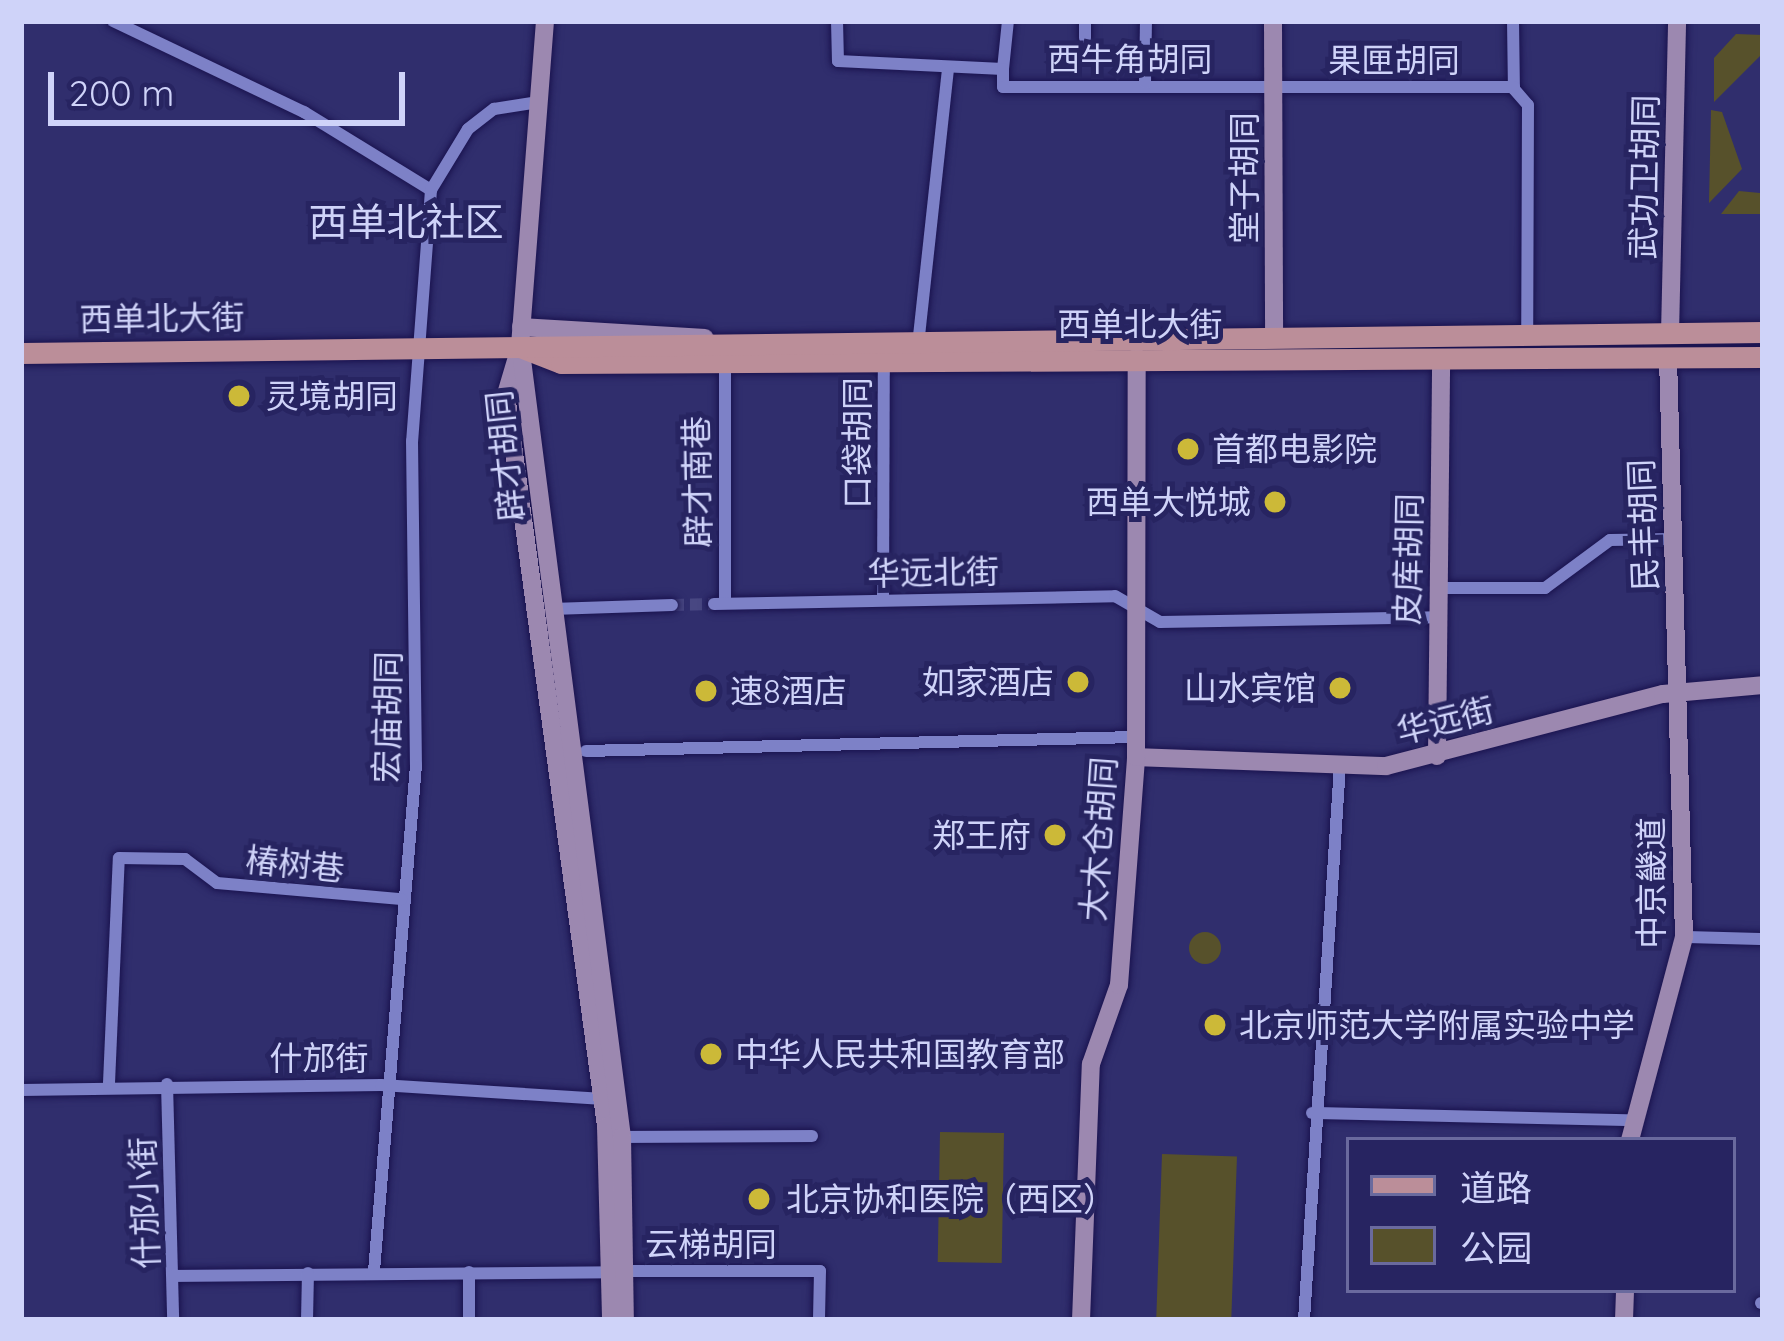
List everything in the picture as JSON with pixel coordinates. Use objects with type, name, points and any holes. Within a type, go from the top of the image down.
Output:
[{"type":"main road","name":"西单北大街","points":[[520,337],[562,363],[1137,357],[1441,362],[1669,345],[1763,332]]},
{"type":"main road","name":"西单北大街","points":[[21,352],[418,349],[520,337],[1527,335],[1763,357]]},
{"type":"street","points":[[113,21],[304,112],[431,190],[468,129],[494,109],[538,102]]},
{"type":"street","points":[[520,337],[545,21]]},
{"type":"street","points":[[837,21],[838,61],[1003,69],[1008,21]]},
{"type":"street","points":[[1085,21],[1085,38]]},
{"type":"street","points":[[1145,83],[1146,21]]},
{"type":"street","name":"堂子胡同","points":[[1273,21],[1274,336]]},
{"type":"street","points":[[1514,21],[1514,87],[1528,105],[1527,335]]},
{"type":"street","name":"武功卫胡同","points":[[1669,345],[1678,21]]},
{"type":"street","points":[[919,336],[948,68]]},
{"type":"street","name":"西牛角胡同","points":[[1003,69],[1004,87],[1274,86]]},
{"type":"street","name":"果匣胡同","points":[[1274,86],[1514,87]]},
{"type":"street","name":"宏庙胡同","points":[[374,1271],[381,1085],[416,765],[418,349],[431,190]]},
{"type":"street","name":"辟才胡同","points":[[520,337],[610,1098],[618,1271],[626,1320]]},
{"type":"street","name":"辟才胡同","points":[[520,337],[506,394],[610,1098],[622,1137],[618,1271],[611,1320]]},
{"type":"street","name":"民丰胡同","points":[[1669,345],[1680,690]]},
{"type":"street","name":"大木仓胡同","points":[[1082,1320],[1091,1064],[1118,985],[1135,747],[1137,357]]},
{"type":"street","name":"口袋胡同","points":[[883,600],[884,358]]},
{"type":"street","name":"辟才南巷","points":[[720,604],[724,360]]},
{"type":"street","name":"皮库胡同","points":[[1437,756],[1441,362]]},
{"type":"street","points":[[1437,588],[1545,588],[1610,540],[1673,539]]},
{"type":"street","name":"华远北街","points":[[720,604],[1115,596],[1160,622],[1438,616]]},
{"type":"street","points":[[552,609],[672,605]]},
{"type":"street","name":"华远街","points":[[1135,747],[1340,765],[1437,756],[1680,690],[1763,686]]},
{"type":"street","name":"中京畿道","points":[[1630,1130],[1684,937],[1680,690]]},
{"type":"street","points":[[586,751],[1135,747]]},
{"type":"street","points":[[1304,1320],[1312,1113],[1340,765]]},
{"type":"street","name":"椿树巷","points":[[109,1083],[119,859],[185,860],[217,883],[401,899]]},
{"type":"street","points":[[1684,937],[1763,939]]},
{"type":"street","name":"什邡街","points":[[21,1090],[109,1083],[381,1085],[610,1098]]},
{"type":"street","name":"什邡小街","points":[[167,1084],[172,1320]]},
{"type":"street","points":[[1312,1113],[1630,1130]]},
{"type":"street","points":[[622,1137],[812,1136]]},
{"type":"street","points":[[173,1276],[618,1271]]},
{"type":"street","name":"云梯胡同","points":[[618,1271],[820,1271],[819,1320]]},
{"type":"street","points":[[307,1320],[308,1273]]},
{"type":"street","points":[[470,1273],[470,1320]]},
{"type":"green space","points":[[1736,34],[1763,35],[1763,53],[1714,102],[1714,58]]},
{"type":"green space","points":[[1711,110],[1722,112],[1742,169],[1709,203]]},
{"type":"green space","points":[[1739,191],[1760,193],[1760,214],[1721,214]]},
{"type":"green space","points":[[1205,932],[1217,936],[1221,948],[1217,960],[1205,964],[1193,960],[1189,948],[1193,936]]},
{"type":"green space","points":[[940,1132],[1004,1133],[1002,1263],[938,1262]]},
{"type":"green space","points":[[1162,1154],[1237,1157],[1231,1320],[1156,1320]]},
{"type":"tunnel","points":[[672,605],[714,604]]},
{"type":"place","name":"灵境胡同","points":[[239,396]]},
{"type":"place","name":"首都电影院","points":[[1188,449]]},
{"type":"place","name":"西单大悦城","points":[[1275,502]]},
{"type":"place","name":"如家酒店","points":[[1078,682]]},
{"type":"place","name":"山水宾馆","points":[[1340,688]]},
{"type":"place","name":"速8酒店","points":[[706,691]]},
{"type":"place","name":"郑王府","points":[[1055,835]]},
{"type":"place","name":"北京师范大学附属实验中学","points":[[1215,1025]]},
{"type":"place","name":"中华人民共和国教育部","points":[[711,1054]]},
{"type":"place","name":"北京协和医院（西区）","points":[[759,1199]]},
{"type":"district","name":"西单北社区","points":[[406,222]]}]
